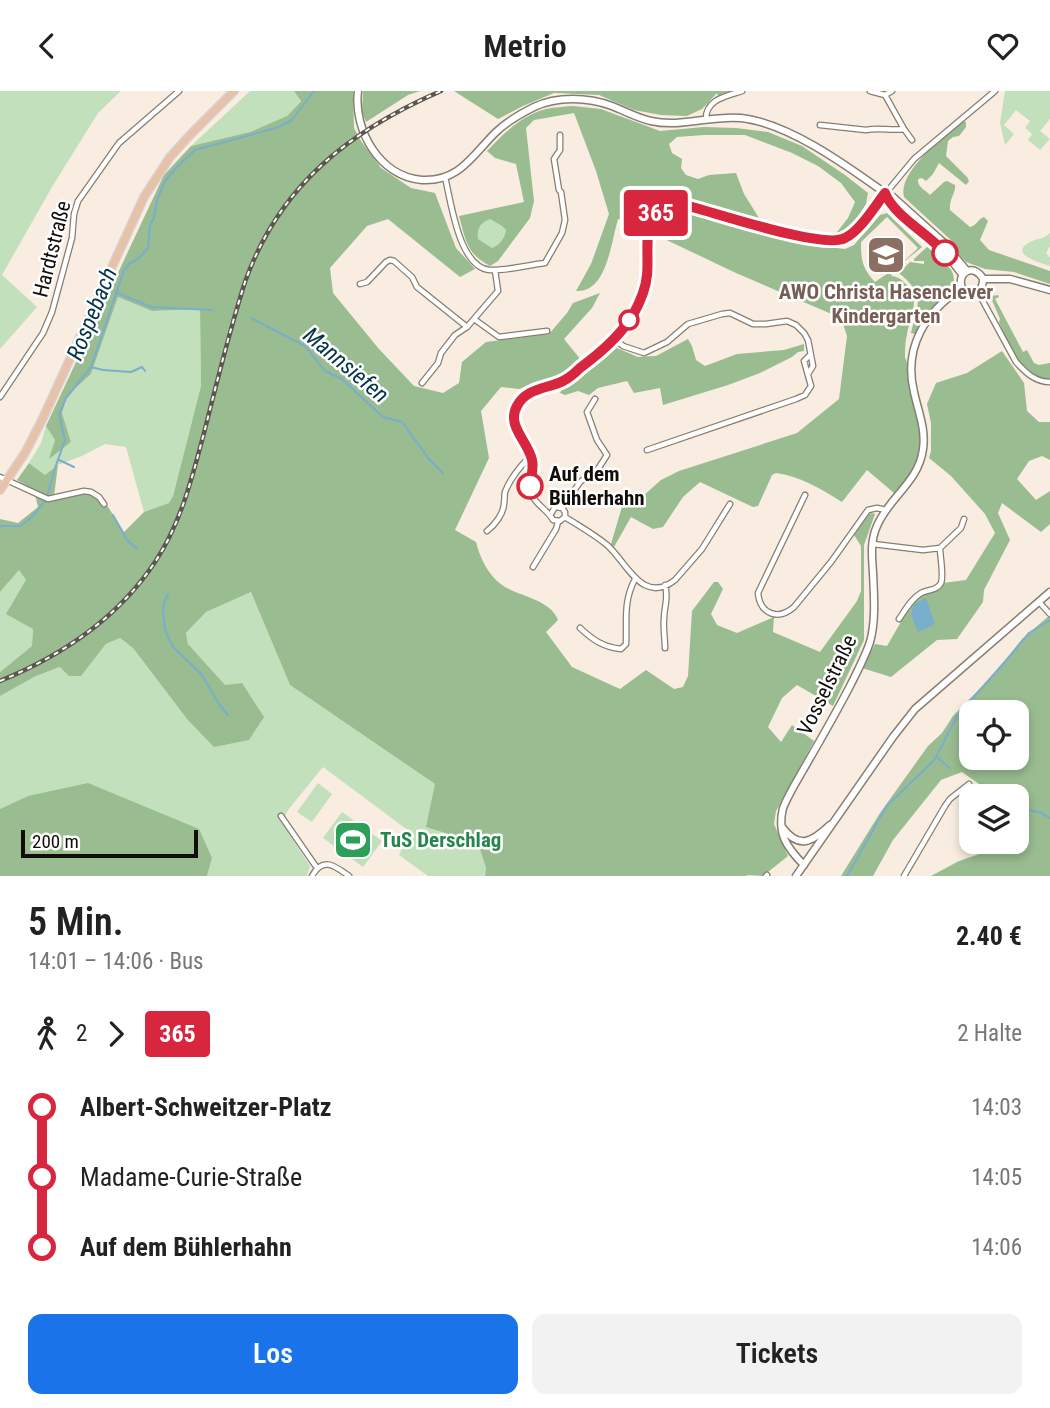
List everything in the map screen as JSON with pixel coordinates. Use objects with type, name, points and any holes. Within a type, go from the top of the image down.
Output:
[{"type":"main road","points":[[0,490],[3,479],[25,453],[43,418],[144,197],[177,150],[234,91]]},
{"type":"street","name":"Hardtstraße","points":[[0,397],[43,333],[52,312],[72,238],[78,201],[119,143],[179,91]]},
{"type":"street","points":[[358,91],[360,122],[373,151],[386,165],[402,175],[420,180],[445,177],[459,170],[470,162],[495,133],[514,118],[538,105],[559,100],[590,100],[611,105],[652,122],[670,124],[739,118],[774,125],[830,156],[885,193],[888,202],[938,244],[965,273]]},
{"type":"street","points":[[706,121],[705,113],[715,100],[742,91]]},
{"type":"street","points":[[870,91],[885,95],[892,91]]},
{"type":"street","points":[[558,522],[540,508],[532,495],[530,486],[533,464],[515,426],[513,418],[516,407],[524,395],[564,381],[615,339],[637,307],[647,277],[650,222],[656,213],[671,204],[681,204],[801,238],[834,242],[846,238],[858,228],[914,159],[995,91]]},
{"type":"street","points":[[885,95],[912,141]]},
{"type":"street","points":[[820,125],[866,130],[904,129]]},
{"type":"street","points":[[445,177],[463,246],[470,260],[488,270],[545,263],[562,233],[565,221],[554,159],[560,150],[560,135]]},
{"type":"street","points":[[360,284],[367,282],[386,262],[394,261],[412,277],[417,287],[467,327]]},
{"type":"street","points":[[422,383],[455,335],[467,327],[498,291],[495,270]]},
{"type":"street","points":[[972,270],[978,272],[983,279],[978,292],[969,293],[962,288],[960,281],[965,273],[972,270]]},
{"type":"street","points":[[983,279],[1010,279],[1050,290]]},
{"type":"street","name":"Vosselstraße","points":[[781,825],[785,803],[846,693],[870,643],[874,589],[872,544],[877,526],[913,477],[922,458],[923,424],[911,376],[915,345],[923,326],[935,309],[962,288]]},
{"type":"street","points":[[978,292],[1016,362],[1024,372],[1044,382],[1050,382]]},
{"type":"street","points":[[615,339],[623,346],[643,353],[667,342],[688,324],[730,313],[753,324],[787,321],[796,325],[808,340],[810,355],[804,361],[811,386],[806,395],[647,450]]},
{"type":"street","points":[[474,319],[499,337],[547,331]]},
{"type":"street","points":[[562,508],[580,482],[598,469],[607,454],[597,440],[587,412],[595,399]]},
{"type":"street","points":[[487,531],[493,527],[505,506],[504,494],[520,467],[531,455]]},
{"type":"street","points":[[3,479],[48,499],[84,491],[99,497],[104,504]]},
{"type":"street","points":[[805,495],[758,593],[762,607],[774,614],[786,613],[793,607],[831,562],[868,510],[887,510]]},
{"type":"street","points":[[565,517],[607,545],[635,579],[650,587],[665,585],[675,580],[702,549],[730,504]]},
{"type":"street","points":[[551,514],[555,507],[562,508]]},
{"type":"street","points":[[562,508],[565,517]]},
{"type":"street","points":[[533,567],[558,522],[565,517]]},
{"type":"street","points":[[872,544],[923,550],[940,548],[961,528],[964,519]]},
{"type":"street","points":[[899,619],[912,599],[940,584],[940,548]]},
{"type":"street","points":[[580,628],[609,648],[621,649],[626,645],[626,604],[635,579]]},
{"type":"street","points":[[665,585],[665,648]]},
{"type":"street","points":[[796,876],[892,737],[915,709],[1050,592]]},
{"type":"street","points":[[1039,602],[1049,613]]},
{"type":"street","points":[[904,876],[945,806],[959,792]]},
{"type":"street","points":[[281,816],[317,868]]},
{"type":"street","points":[[781,825],[795,840],[808,841],[835,819]]},
{"type":"street","points":[[781,825],[787,844],[794,856],[804,865]]},
{"type":"street","points":[[297,829],[297,837]]},
{"type":"street","points":[[312,876],[317,868],[330,864],[349,876]]},
{"type":"green space","points":[[0,91],[121,91],[98,113],[2,275],[37,307],[0,349]]},
{"type":"green space","points":[[250,91],[294,91],[301,100],[287,116],[250,132],[191,146]]},
{"type":"green space","points":[[294,91],[353,91],[354,128],[361,141],[381,168],[411,188],[435,193],[456,248],[475,269],[460,277],[388,219],[367,226],[330,268],[333,293],[414,386],[443,393],[459,383],[462,362],[486,342],[549,334],[573,303],[600,293],[592,308],[564,339],[581,360],[561,374],[519,389],[501,387],[481,411],[489,458],[455,530],[476,542],[485,566],[497,581],[541,603],[554,613],[558,620],[546,632],[572,667],[620,689],[646,670],[674,689],[683,687],[688,676],[692,611],[714,582],[718,582],[723,589],[711,614],[717,625],[737,633],[774,617],[773,632],[820,652],[857,601],[861,591],[861,546],[854,535],[869,514],[875,514],[864,545],[864,640],[833,706],[797,685],[782,698],[768,727],[781,742],[792,725],[814,741],[776,811],[774,824],[788,856],[763,876],[485,876],[486,868],[478,843],[426,827],[435,784],[290,685],[251,592],[206,612],[186,633],[188,644],[225,685],[242,683],[264,717],[249,740],[214,747],[187,719],[133,648],[120,638],[106,644],[81,676],[69,676],[60,667],[36,676],[0,696],[0,672],[32,646],[33,629],[6,614],[26,580],[19,570],[0,592],[0,519],[18,523],[38,507],[34,490],[17,480],[29,463],[45,475],[58,465],[54,496],[95,492],[103,499],[124,532],[144,512],[169,503],[173,496],[201,386],[200,309],[152,311],[118,297],[91,374],[67,396],[62,413],[71,442],[49,459],[55,440],[46,426],[164,175],[191,146],[250,132],[287,116],[301,101]]},
{"type":"green space","points":[[363,91],[420,91],[408,95],[366,122],[362,112]]},
{"type":"green space","points":[[454,91],[735,91],[718,96],[717,93],[702,109],[687,116],[634,110],[599,95],[554,93],[498,119]]},
{"type":"green space","points":[[1005,91],[1050,91],[1050,119],[1040,131],[1050,139],[1040,150],[1028,140],[1032,134],[1025,128],[1030,121],[1016,110],[1004,125],[1014,134],[1005,145],[1000,123]]},
{"type":"green space","points":[[573,106],[601,109],[660,131],[704,127],[768,132],[802,146],[845,175],[868,193],[866,204],[845,233],[831,239],[795,234],[685,200],[666,201],[643,219],[618,219],[601,275],[595,284],[576,291],[591,264],[609,214],[574,113],[534,120],[526,128],[534,201],[530,218],[498,261],[490,266],[471,251],[459,216],[524,202],[516,164],[495,158],[487,151],[521,120],[546,109]],"holes":[[[745,135],[818,166],[841,183],[855,202],[848,218],[834,236],[798,233],[759,218],[744,194],[736,173],[709,175],[698,179],[686,175],[681,168],[682,159],[672,153],[669,144],[677,137]],[[490,219],[506,230],[501,241],[492,248],[478,239],[480,227]]]},
{"type":"green space","points":[[962,121],[966,122],[966,127],[959,136],[948,141],[946,156],[969,181],[966,185],[939,163],[926,181],[918,179],[919,184],[930,195],[944,182],[955,185],[950,210],[970,227],[984,217],[988,221],[980,240],[989,250],[1050,271],[1050,284],[1014,272],[985,269],[966,262],[953,242],[904,197],[904,187],[915,166]]},
{"type":"green space","points":[[677,210],[801,244],[845,249],[854,245],[880,215],[887,213],[922,247],[901,264],[918,248],[887,217],[861,242],[863,263],[875,282],[899,266],[890,273],[911,290],[914,302],[906,337],[905,358],[919,429],[919,449],[908,476],[894,493],[867,470],[842,502],[810,484],[776,473],[772,475],[758,506],[753,507],[700,482],[683,497],[663,527],[653,529],[631,517],[614,547],[611,544],[624,500],[634,504],[661,480],[679,471],[797,433],[839,399],[847,336],[841,318],[654,234],[656,221]]},
{"type":"green space","points":[[490,219],[506,230],[501,241],[492,248],[478,240],[480,227]]},
{"type":"green space","points":[[1050,233],[1050,246],[1046,253],[1050,258],[1050,266],[1025,255],[1023,247]]},
{"type":"green space","points":[[928,246],[952,271],[954,279],[953,285],[927,314],[915,334],[911,333],[917,294],[899,273],[910,262],[924,264],[924,261],[914,259]]},
{"type":"green space","points":[[998,295],[995,299],[1023,352],[1027,350],[1034,363],[1050,363],[1050,380],[1030,372],[1017,359],[991,298]]},
{"type":"green space","points":[[118,297],[152,311],[200,309],[201,386],[173,496],[170,503],[144,512],[126,447],[105,444],[58,465],[45,475],[29,463],[41,443],[46,426],[55,440],[50,457],[71,442],[62,413],[67,396],[91,374]]},
{"type":"green space","points":[[688,339],[696,360],[705,366],[737,354],[784,350],[804,344],[804,351],[760,373],[663,405],[660,388],[634,393],[627,381],[598,388],[589,395],[578,391],[565,395],[560,393],[564,385],[588,369],[612,346],[638,357],[656,356]]},
{"type":"green space","points":[[1002,351],[1024,383],[1027,411],[1039,422],[1050,422],[1050,460],[1042,456],[1029,461],[1017,479],[1036,500],[1050,491],[1050,524],[1041,532],[1002,503],[998,513],[1010,540],[984,590],[983,602],[957,639],[937,640],[891,677],[862,668],[875,644],[887,646],[913,601],[935,591],[943,583],[966,580],[995,533],[985,514],[951,476],[929,458],[931,423],[927,404],[936,383],[967,373]]},
{"type":"green space","points":[[19,570],[26,580],[33,628],[32,646],[0,672],[0,592]]},
{"type":"green space","points":[[251,592],[290,685],[435,784],[478,843],[486,868],[485,876],[428,876],[399,855],[409,831],[323,767],[288,810],[282,823],[310,866],[307,876],[207,876],[212,858],[28,796],[0,809],[0,696],[36,676],[61,667],[81,676],[106,644],[120,638],[133,648],[187,719],[242,683],[225,686],[188,644],[186,633],[206,612]]},
{"type":"green space","points":[[1050,615],[1050,876],[931,876],[980,854],[1029,854],[1029,784],[979,784],[962,772],[941,780],[893,840],[873,876],[841,876],[880,813],[928,746],[942,733],[959,710],[959,770],[1029,770],[1029,700],[969,700],[996,672],[1022,639]]},
{"type":"green space","points":[[88,783],[199,829],[212,858],[207,876],[0,876],[0,809],[28,796]]},
{"type":"green space","name":"TuS Derschlag","points":[[318,783],[332,794],[312,822],[297,812]]},
{"type":"green space","name":"TuS Derschlag","points":[[342,812],[382,841],[363,867],[323,838]]},
{"type":"water","points":[[926,598],[935,624],[918,632],[911,615],[914,604]]},
{"type":"waterway","name":"Rospebach","points":[[0,526],[20,526],[32,517],[48,493],[65,440],[59,415],[66,398],[91,367],[124,270],[148,248],[150,225],[165,181],[195,150],[276,128],[291,121],[314,91]]},
{"type":"waterway","name":"Mannsiefen","points":[[115,292],[151,307],[212,310]]},
{"type":"waterway","name":"Mannsiefen","points":[[251,318],[305,346],[325,371],[342,379],[383,417],[402,422],[429,459],[443,473]]},
{"type":"waterway","points":[[91,367],[131,372],[142,367],[145,371]]},
{"type":"waterway","points":[[59,460],[74,467]]},
{"type":"waterway","points":[[113,515],[127,540],[137,549]]},
{"type":"waterway","points":[[168,594],[163,613],[165,630],[173,647],[202,675],[228,715]]},
{"type":"waterway","points":[[847,876],[886,807],[935,759],[957,716],[1029,633],[1050,620]]},
{"type":"waterway","points":[[938,758],[950,768]]},
{"type":"waterway","points":[[1029,809],[1050,818]]},
{"type":"railway","points":[[0,681],[45,660],[106,618],[140,582],[164,547],[179,516],[190,483],[245,282],[259,248],[277,217],[321,165],[348,144],[376,124],[441,91]]},
{"type":"bus line","name":"365","points":[[530,486],[533,464],[515,426],[513,418],[516,407],[524,395],[564,381],[581,368],[615,339],[630,319],[647,277],[650,222],[663,207],[681,204],[801,238],[834,242],[846,238],[858,228],[885,193],[888,202],[945,253]]},
{"type":"place","name":"AWO Christa Hasenclever Kindergarten","points":[[886,255]]},
{"type":"place","name":"Auf dem Bühlerhahn","points":[[530,486]]},
{"type":"place","name":"TuS Derschlag","points":[[353,840]]}]
